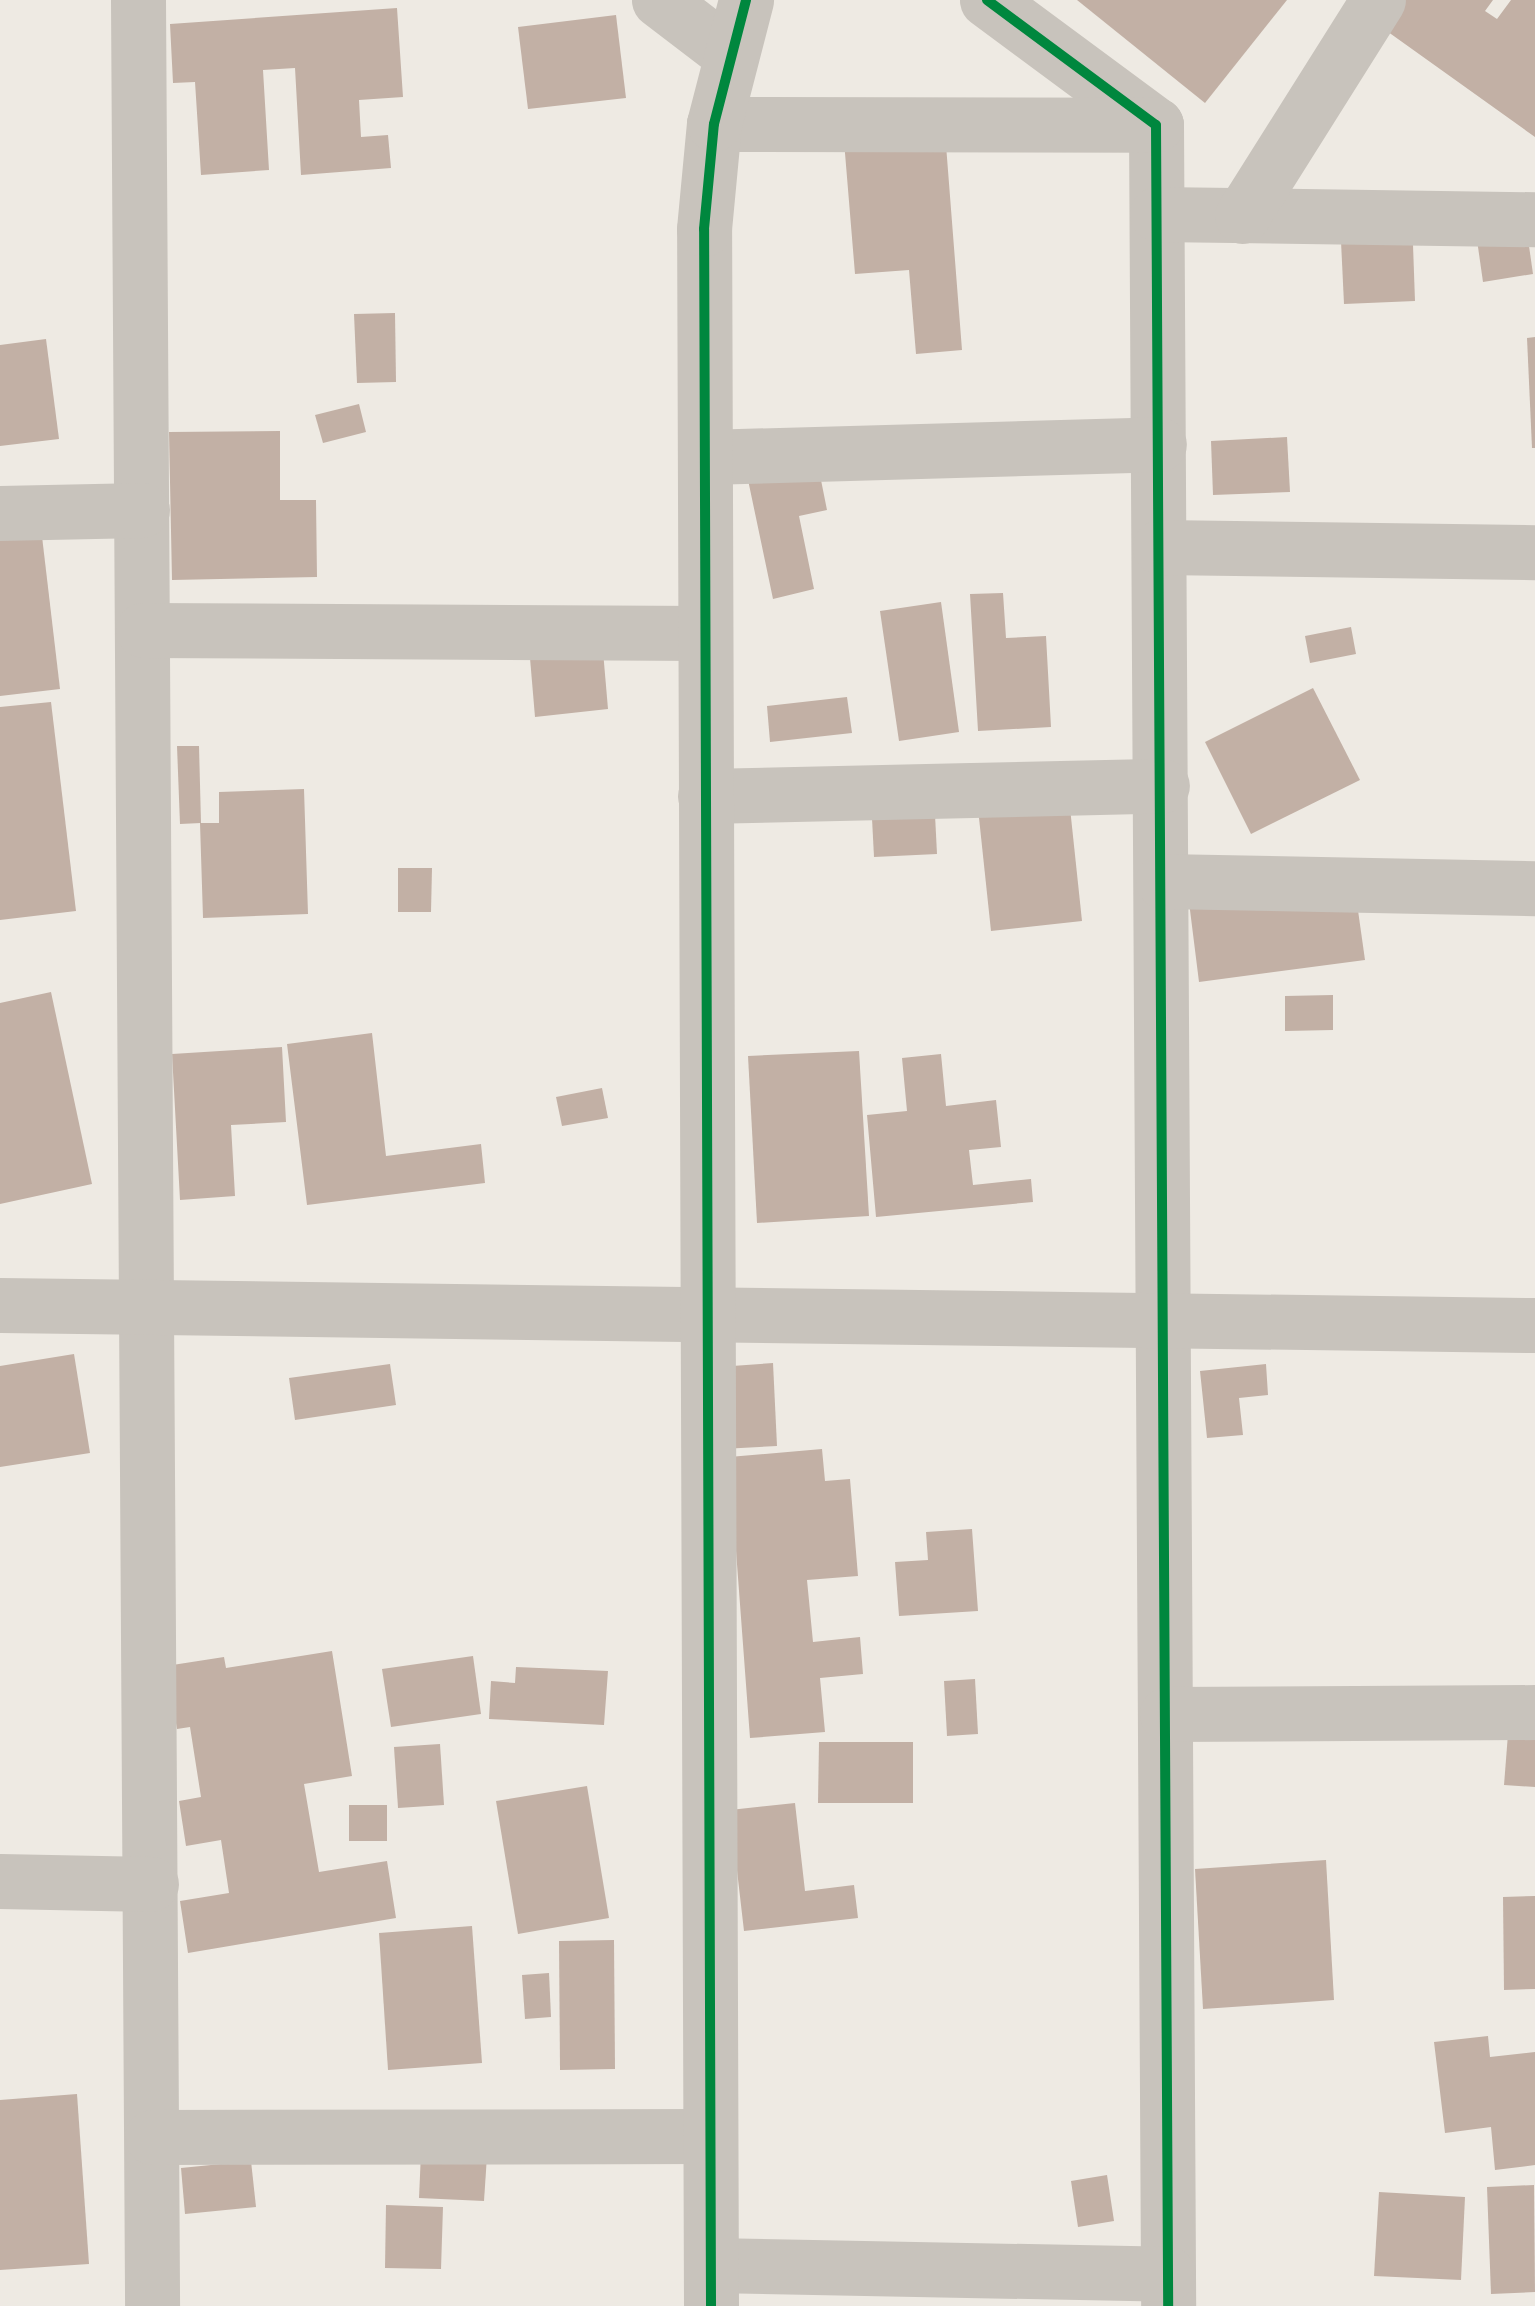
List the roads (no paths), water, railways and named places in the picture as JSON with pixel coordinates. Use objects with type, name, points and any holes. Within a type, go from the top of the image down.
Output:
[{"type":"street","points":[[138,0],[149,1307],[152,2306]]},
{"type":"street","points":[[660,0],[732,55]]},
{"type":"street","points":[[746,0],[714,124],[704,229],[711,2285],[1168,2290],[1166,1320],[1156,125]]},
{"type":"street","points":[[986,0],[1156,125]]},
{"type":"street","points":[[1242,216],[1378,0]]},
{"type":"street","points":[[714,124],[1156,125]]},
{"type":"street","points":[[1157,214],[1535,219]]},
{"type":"street","points":[[704,457],[1160,444]]},
{"type":"street","points":[[0,513],[142,510]]},
{"type":"street","points":[[1160,546],[1535,552]]},
{"type":"street","points":[[143,630],[705,633]]},
{"type":"street","points":[[705,796],[1162,786]]},
{"type":"street","points":[[1162,882],[1535,888]]},
{"type":"street","points":[[0,1305],[1535,1325]]},
{"type":"street","points":[[1167,1714],[1535,1712]]},
{"type":"street","points":[[0,1882],[151,1884]]},
{"type":"street","points":[[152,2136],[710,2136]]}]
